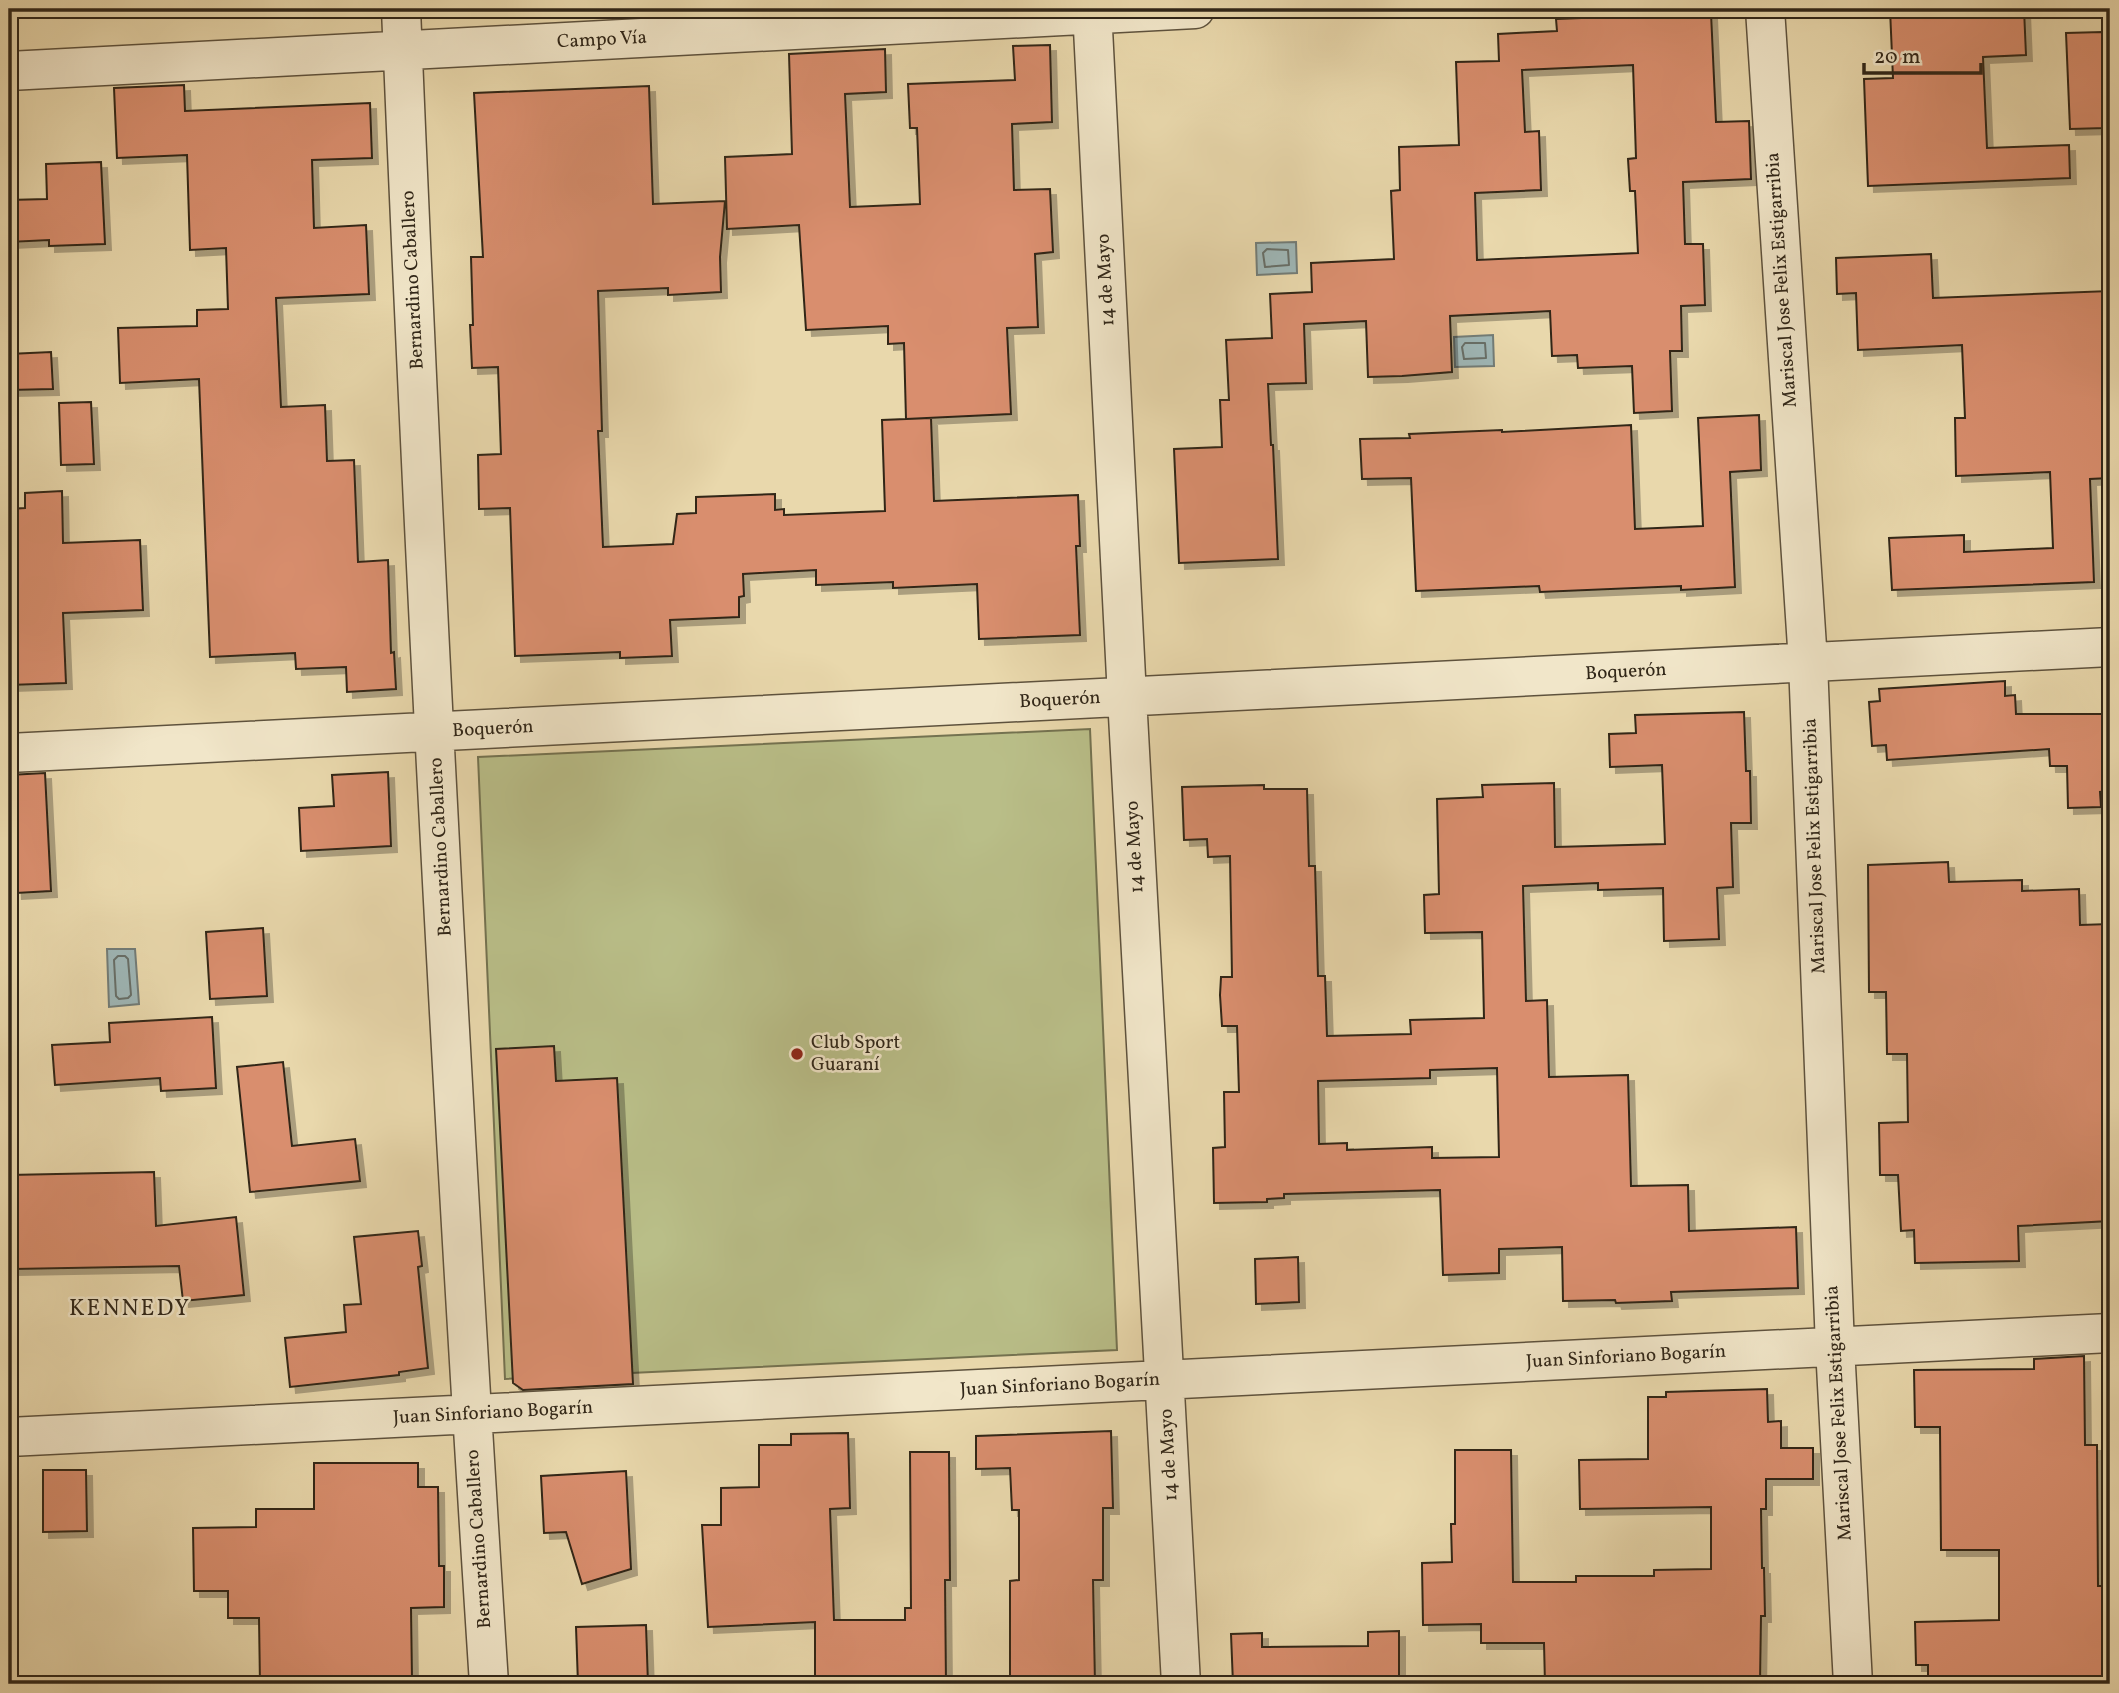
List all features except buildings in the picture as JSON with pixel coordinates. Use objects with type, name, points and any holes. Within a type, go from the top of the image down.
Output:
[{"type":"street","name":"Bernardino Caballero","points":[[401,9],[435,732],[471,1414],[489,1684]]},
{"type":"street","name":"Campo Vía","points":[[9,71],[1092,11],[1195,9]]},
{"type":"street","name":"Mariscal Jose Felix Estigarribia","points":[[1765,9],[1808,662],[1835,1347],[1853,1684]]},
{"type":"street","name":"14 de Mayo","points":[[1092,11],[1181,1684]]},
{"type":"street","name":"Boquerón","points":[[9,753],[2110,647]]},
{"type":"street","name":"Juan Sinforiano Bogarín","points":[[9,1437],[2110,1333]]},
{"type":"green space","name":"Club Sport Guaraní","points":[[1090,729],[1117,1350],[505,1379],[478,757]]},
{"type":"water","points":[[1296,242],[1297,273],[1257,275],[1256,243]]},
{"type":"water","points":[[1493,335],[1494,366],[1455,367],[1454,337]]},
{"type":"water","points":[[107,949],[135,949],[139,1004],[109,1007]]},
{"type":"place","name":"Club Sport Guaraní","points":[[797,1054]]},
{"type":"district","name":"KENNEDY","points":[[130,1309]]}]
